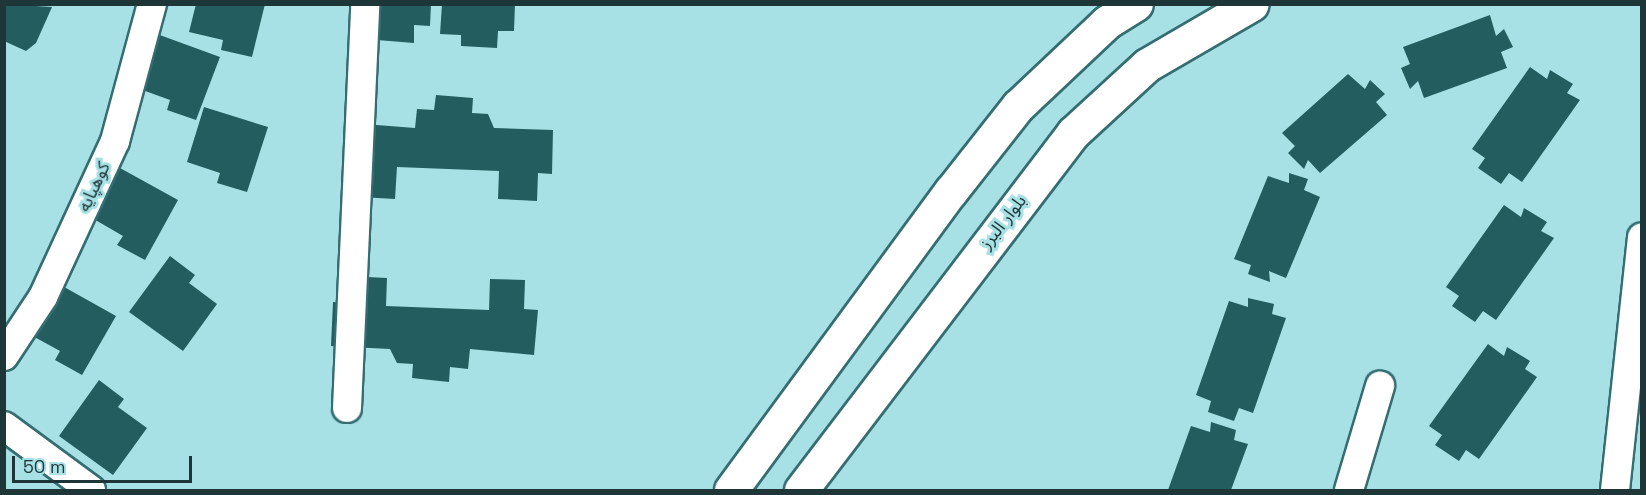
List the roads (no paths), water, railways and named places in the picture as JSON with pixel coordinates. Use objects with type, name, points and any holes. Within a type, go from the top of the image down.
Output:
[{"type":"main road","points":[[731,490],[951,190],[1018,106],[1107,22],[1136,4]]},
{"type":"main road","name":"بلوار البرز","points":[[801,490],[1072,133],[1147,65],[1252,4]]},
{"type":"street","name":"کوهپایه","points":[[4,356],[43,297],[115,141],[152,4]]},
{"type":"street","points":[[347,408],[365,4]]},
{"type":"street","points":[[1615,490],[1641,237]]},
{"type":"street","points":[[1349,490],[1380,386]]},
{"type":"street","points":[[4,426],[91,490]]}]
